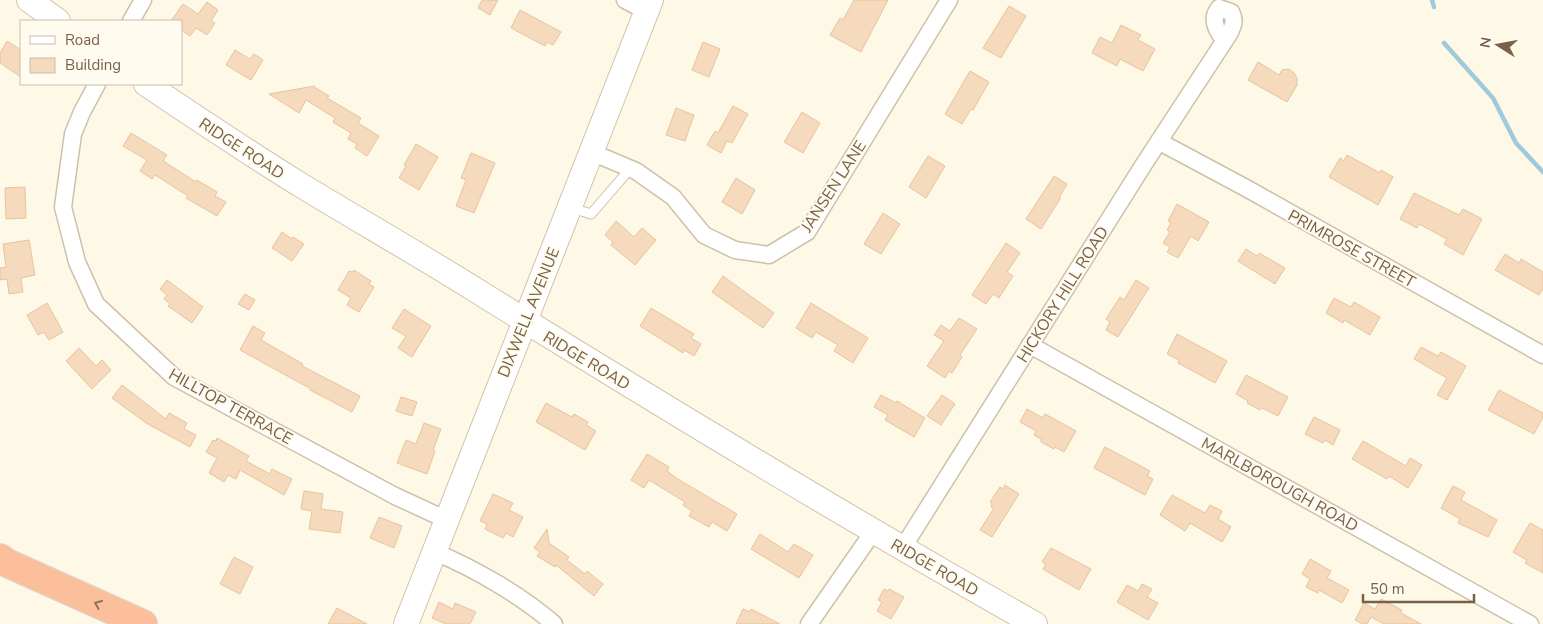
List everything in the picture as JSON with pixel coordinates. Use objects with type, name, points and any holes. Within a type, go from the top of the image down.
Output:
[{"type":"highway","points":[[0,558],[7,564],[143,624]]},
{"type":"main road","points":[[30,0],[57,20]]},
{"type":"main road","name":"DIXWELL AVENUE","points":[[406,624],[648,6]]},
{"type":"main road","name":"RIDGE ROAD","points":[[147,85],[210,128],[302,186],[524,321],[873,532],[1035,624]]},
{"type":"street","points":[[132,20],[143,0]]},
{"type":"street","points":[[625,0],[648,6]]},
{"type":"street","name":"JANSEN LANE","points":[[590,152],[630,169],[673,197],[704,235],[735,250],[769,255],[807,232],[949,0]]},
{"type":"street","name":"HICKORY HILL ROAD","points":[[902,549],[1224,40]]},
{"type":"street","name":"HILLTOP TERRACE","points":[[96,85],[73,134],[62,207],[77,262],[96,304],[174,377],[395,496],[447,520]]},
{"type":"street","name":"PRIMROSE STREET","points":[[1160,142],[1246,188],[1543,355]]},
{"type":"street","name":"MARLBOROUGH ROAD","points":[[1030,345],[1530,624]]},
{"type":"street","points":[[809,624],[873,532]]},
{"type":"street","points":[[435,552],[452,559],[502,587],[554,624]]},
{"type":"lane","points":[[569,207],[591,214],[630,169]]},
{"type":"building","points":[[482,0],[498,0],[490,15],[478,8]]},
{"type":"building","points":[[854,0],[888,0],[861,52],[830,35],[840,18],[843,20]]},
{"type":"building","points":[[207,2],[218,10],[211,21],[215,23],[207,35],[196,28],[190,36],[182,31],[182,20],[172,20],[183,4],[198,14]]},
{"type":"building","points":[[1009,6],[1026,16],[1001,58],[983,48]]},
{"type":"building","points":[[520,10],[561,32],[553,45],[547,42],[545,46],[511,28]]},
{"type":"building","points":[[1121,25],[1141,35],[1138,40],[1155,49],[1143,71],[1120,59],[1117,66],[1092,53],[1100,37],[1112,43]]},
{"type":"building","points":[[7,41],[20,49],[20,76],[0,63],[0,53]]},
{"type":"building","points":[[703,42],[720,49],[709,77],[692,70]]},
{"type":"building","points":[[235,50],[250,59],[254,54],[263,60],[251,80],[226,65]]},
{"type":"building","points":[[1258,62],[1279,75],[1282,70],[1289,69],[1294,73],[1297,78],[1297,85],[1287,102],[1248,80]]},
{"type":"building","points":[[970,71],[989,82],[973,110],[971,109],[962,124],[945,114]]},
{"type":"building","points":[[315,86],[329,96],[327,98],[361,118],[358,123],[379,136],[367,156],[355,148],[357,144],[348,139],[351,133],[333,122],[335,118],[306,100],[299,113],[269,94]]},
{"type":"building","points":[[733,106],[748,114],[732,143],[727,141],[721,153],[707,145],[715,131],[718,133]]},
{"type":"building","points":[[676,108],[694,115],[685,141],[666,135]]},
{"type":"building","points":[[802,112],[820,123],[803,153],[784,142]]},
{"type":"building","points":[[131,133],[167,155],[163,161],[196,182],[197,180],[217,192],[215,196],[226,202],[217,216],[186,198],[188,196],[155,175],[152,179],[140,171],[147,160],[123,146]]},
{"type":"building","points":[[416,144],[438,157],[419,190],[399,178]]},
{"type":"building","points":[[471,153],[495,163],[474,213],[456,206],[466,180],[461,178]]},
{"type":"building","points":[[1347,155],[1380,173],[1381,170],[1393,177],[1378,205],[1329,177],[1340,158],[1344,161]]},
{"type":"building","points":[[928,156],[945,166],[926,198],[909,187]]},
{"type":"building","points":[[1054,176],[1067,184],[1041,229],[1026,219]]},
{"type":"building","points":[[736,178],[755,190],[742,214],[722,202]]},
{"type":"building","points":[[25,187],[26,218],[6,219],[5,188]]},
{"type":"building","points":[[1414,193],[1459,215],[1463,209],[1482,219],[1463,255],[1444,244],[1447,239],[1419,224],[1417,228],[1400,219]]},
{"type":"building","points":[[1177,204],[1209,222],[1198,241],[1191,236],[1178,258],[1167,252],[1170,247],[1163,243],[1170,232],[1167,230],[1171,223],[1168,221]]},
{"type":"building","points":[[883,213],[900,224],[881,254],[864,244]]},
{"type":"building","points":[[616,221],[634,237],[642,228],[656,240],[635,265],[611,245],[613,242],[605,235]]},
{"type":"building","points":[[282,232],[304,244],[292,261],[272,248]]},
{"type":"building","points":[[29,240],[35,275],[21,278],[23,292],[9,294],[7,279],[0,280],[0,268],[6,267],[3,244]]},
{"type":"building","points":[[1006,243],[1020,253],[1007,272],[1013,276],[999,298],[993,294],[986,304],[972,295]]},
{"type":"building","points":[[1246,249],[1257,256],[1259,253],[1285,268],[1275,284],[1238,261]]},
{"type":"building","points":[[1505,254],[1519,263],[1521,259],[1543,272],[1543,289],[1539,295],[1495,270]]},
{"type":"building","points":[[354,270],[371,281],[369,284],[374,287],[359,312],[347,305],[351,298],[338,290],[349,271],[352,272]]},
{"type":"building","points":[[723,276],[774,313],[763,328],[712,292]]},
{"type":"building","points":[[167,280],[203,307],[192,323],[168,306],[170,304],[164,299],[167,295],[160,289]]},
{"type":"building","points":[[1136,280],[1149,288],[1118,337],[1106,330],[1110,322],[1106,319],[1120,297],[1124,300]]},
{"type":"building","points":[[245,294],[255,300],[249,310],[238,304]]},
{"type":"building","points":[[1334,298],[1351,307],[1354,302],[1380,317],[1370,335],[1344,320],[1343,323],[1326,313]]},
{"type":"building","points":[[47,303],[63,332],[49,340],[44,332],[38,335],[27,315]]},
{"type":"building","points":[[811,303],[868,338],[853,363],[834,351],[838,345],[816,332],[812,338],[796,328]]},
{"type":"building","points":[[651,308],[694,334],[691,338],[701,344],[694,356],[684,350],[683,353],[640,326]]},
{"type":"building","points":[[404,309],[431,326],[412,357],[398,348],[406,336],[392,328]]},
{"type":"building","points":[[959,318],[977,329],[960,355],[962,357],[952,373],[949,371],[945,378],[927,366],[944,341],[934,335],[941,325],[950,331]]},
{"type":"building","points":[[253,326],[265,333],[261,340],[303,364],[302,366],[360,396],[352,412],[240,350]]},
{"type":"building","points":[[1177,334],[1227,361],[1215,383],[1178,363],[1179,360],[1167,354]]},
{"type":"building","points":[[1421,347],[1438,356],[1441,352],[1466,366],[1447,400],[1437,395],[1447,378],[1414,359]]},
{"type":"building","points":[[79,348],[96,366],[102,360],[111,370],[92,389],[66,361]]},
{"type":"building","points":[[1246,375],[1288,397],[1278,416],[1262,408],[1260,410],[1236,394]]},
{"type":"building","points":[[122,385],[166,419],[169,413],[187,423],[184,429],[196,435],[190,447],[146,423],[112,398]]},
{"type":"building","points":[[1499,390],[1543,413],[1543,417],[1534,434],[1488,410]]},
{"type":"building","points":[[881,395],[896,403],[897,401],[925,418],[914,437],[885,420],[888,415],[874,407]]},
{"type":"building","points":[[942,395],[955,404],[941,425],[927,416]]},
{"type":"building","points":[[401,397],[417,402],[412,416],[396,411]]},
{"type":"building","points":[[546,403],[572,417],[574,414],[588,422],[586,425],[596,431],[585,450],[536,422]]},
{"type":"building","points":[[1027,409],[1043,418],[1045,414],[1076,431],[1064,452],[1041,442],[1041,439],[1034,435],[1036,431],[1020,422]]},
{"type":"building","points":[[1314,417],[1340,430],[1333,445],[1325,440],[1323,443],[1305,434]]},
{"type":"building","points":[[424,423],[441,429],[427,474],[397,463],[406,440],[416,444]]},
{"type":"building","points":[[217,438],[249,456],[246,461],[270,474],[272,469],[292,479],[284,495],[240,470],[236,479],[228,475],[224,482],[209,473],[217,458],[206,452],[213,440],[216,441]]},
{"type":"building","points":[[1363,441],[1406,466],[1410,458],[1422,465],[1408,488],[1389,476],[1387,479],[1352,459]]},
{"type":"building","points":[[1105,447],[1150,471],[1147,476],[1153,479],[1145,495],[1094,468]]},
{"type":"building","points":[[647,454],[669,467],[667,471],[676,478],[737,514],[727,531],[712,522],[709,527],[689,516],[692,511],[683,505],[685,502],[649,480],[644,488],[631,480]]},
{"type":"building","points":[[1005,485],[1019,494],[992,537],[980,530],[994,508],[991,507],[992,504],[990,502],[1000,487],[1003,489]]},
{"type":"building","points":[[1453,486],[1465,492],[1461,500],[1497,520],[1488,537],[1458,523],[1460,519],[1441,508]]},
{"type":"building","points":[[304,491],[323,494],[321,509],[343,512],[340,533],[309,529],[312,511],[301,509]]},
{"type":"building","points":[[493,494],[513,503],[509,510],[523,517],[513,537],[506,533],[503,538],[485,529],[487,524],[480,521]]},
{"type":"building","points":[[1172,495],[1205,513],[1210,505],[1222,511],[1218,519],[1231,527],[1222,542],[1190,523],[1185,531],[1160,515]]},
{"type":"building","points":[[379,517],[402,526],[394,548],[370,538]]},
{"type":"building","points":[[1530,523],[1543,530],[1543,573],[1525,563],[1527,560],[1513,552]]},
{"type":"building","points":[[547,529],[549,543],[569,557],[567,560],[585,574],[587,571],[603,584],[594,596],[556,565],[555,567],[537,556],[540,552],[534,548]]},
{"type":"building","points":[[760,534],[788,552],[794,544],[813,555],[799,578],[751,549]]},
{"type":"building","points":[[1051,548],[1091,569],[1079,590],[1043,569],[1046,564],[1042,562]]},
{"type":"building","points":[[234,557],[253,567],[240,594],[220,584]]},
{"type":"building","points":[[1310,559],[1331,571],[1327,578],[1349,590],[1342,603],[1319,590],[1318,593],[1306,587],[1310,579],[1302,574]]},
{"type":"building","points":[[1142,584],[1152,589],[1147,597],[1158,603],[1148,620],[1117,602],[1127,585],[1138,591]]},
{"type":"building","points":[[884,589],[888,591],[889,589],[904,597],[891,619],[877,611],[882,602],[878,600]]},
{"type":"building","points":[[1381,599],[1402,610],[1401,613],[1421,624],[1384,624],[1371,617],[1367,624],[1355,620],[1364,603],[1375,609]]},
{"type":"building","points":[[439,602],[453,609],[455,603],[476,612],[470,624],[446,624],[432,618]]},
{"type":"building","points":[[337,608],[367,624],[328,624]]},
{"type":"building","points":[[743,609],[750,612],[751,609],[780,624],[736,624]]},
{"type":"waterway","points":[[1432,0],[1434,7]]},
{"type":"waterway","points":[[1444,43],[1493,98],[1516,143],[1543,172]]}]
